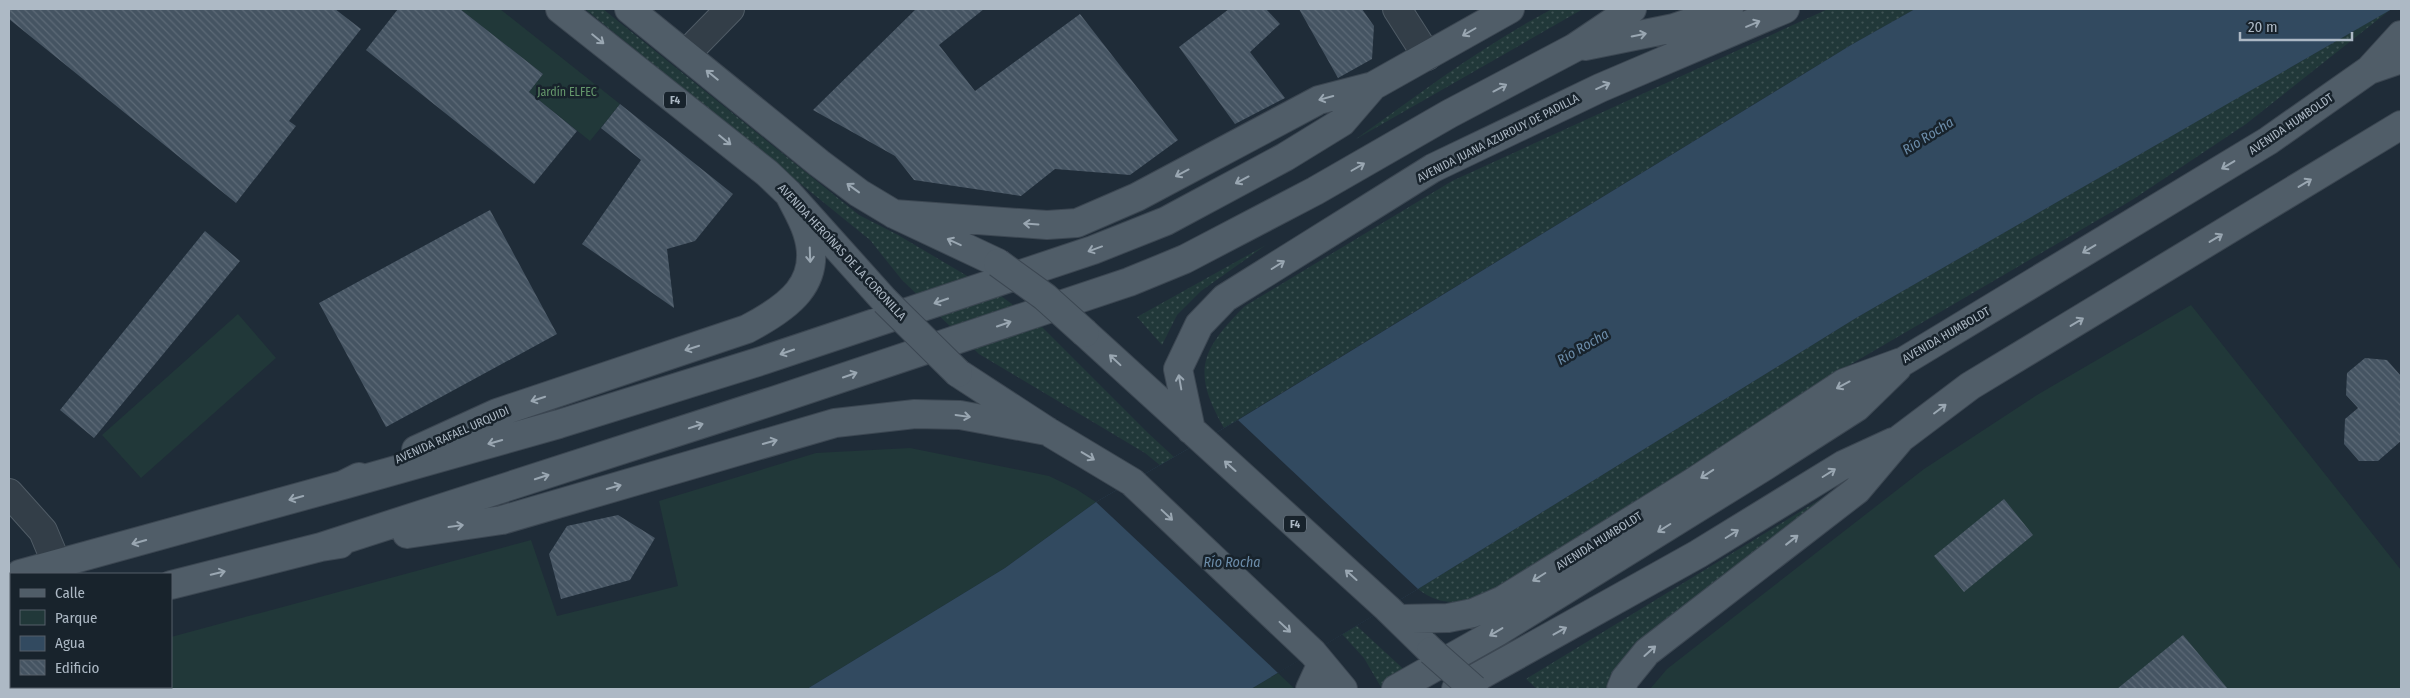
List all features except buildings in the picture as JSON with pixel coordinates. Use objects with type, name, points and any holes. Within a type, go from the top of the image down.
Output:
[{"type":"main road","name":"AVENIDA HEROÍNAS DE LA CORONILLA","points":[[560,9],[767,173],[789,194],[886,301],[958,373],[1046,431],[1132,482],[1317,659]]},
{"type":"main road","name":"F4","points":[[630,9],[819,163],[859,193],[894,214],[998,263],[1045,297],[1394,613],[1431,651],[1474,689]]},
{"type":"main road","points":[[894,214],[1047,225],[1078,223],[1137,197],[1319,100],[1373,86],[1510,9]]},
{"type":"main road","points":[[172,585],[321,547],[776,400],[1145,276],[1185,259],[1306,195],[1449,114],[1574,48],[1632,9]]},
{"type":"main road","points":[[1574,48],[1674,28],[1730,9]]},
{"type":"main road","name":"AVENIDA JUANA AZURDUY DE PADILLA","points":[[1197,435],[1178,369],[1200,325],[1225,298],[1433,168],[1600,88],[1785,9]]},
{"type":"main road","points":[[2369,70],[2401,35]]},
{"type":"main road","name":"AVENIDA HUMBOLDT","points":[[1394,613],[1448,618],[1473,613],[1502,600],[1692,483],[1844,383],[1904,361],[2268,141],[2369,70],[2401,59]]},
{"type":"main road","points":[[343,484],[558,424],[726,372],[1093,250],[1166,221],[1285,157],[1342,122],[1373,86]]},
{"type":"main road","points":[[1456,689],[1698,554],[1843,465],[1901,438],[1970,386],[2401,125]]},
{"type":"main road","name":"AVENIDA RAFAEL URQUIDI","points":[[28,573],[59,569],[343,484],[497,413],[747,329],[775,315],[798,294],[808,279],[812,256],[807,232],[789,194]]},
{"type":"main road","points":[[1396,689],[1497,632],[1857,407],[1904,361]]},
{"type":"main road","points":[[321,547],[502,520],[836,423],[915,414],[960,415],[1046,431]]},
{"type":"main road","points":[[1621,689],[1625,679],[1647,652],[1857,490],[1901,438]]},
{"type":"main road","name":"F4","points":[[1317,659],[1342,689]]},
{"type":"main road","points":[[1310,689],[1317,659]]},
{"type":"street","points":[[686,54],[730,9]]},
{"type":"street","points":[[1397,9],[1427,56]]},
{"type":"street","points":[[9,493],[43,531],[59,569]]},
{"type":"green space","name":"Jardín ELFEC","points":[[460,9],[500,9],[620,104],[590,141],[529,92],[543,74]]},
{"type":"green space","points":[[585,9],[603,9],[859,215],[898,235],[1001,296],[1038,323],[1148,433],[1425,689],[1382,689],[1364,658],[1330,621],[1172,475],[1145,453],[979,354],[902,280],[870,240]]},
{"type":"green space","points":[[1552,9],[1583,9],[1356,139],[1476,54]]},
{"type":"green space","points":[[1828,9],[1915,9],[1851,45],[1224,428],[1207,391],[1206,362],[1210,349],[1219,336],[1245,306],[1452,181]]},
{"type":"green space","points":[[2390,10],[2246,124],[2132,200],[1829,377],[1648,499],[1493,594],[1454,602],[1436,599],[1418,589],[1856,318]]},
{"type":"green space","points":[[1266,245],[1201,291],[1177,315],[1162,345],[1137,317]]},
{"type":"green space","points":[[2191,305],[2401,570],[2401,689],[1650,689],[1667,669],[1924,469],[2037,395]]},
{"type":"green space","points":[[238,314],[276,358],[141,478],[102,435]]},
{"type":"green space","points":[[910,448],[1049,476],[1076,489],[1096,502],[1005,568],[807,689],[9,689],[10,678],[10,688],[172,688],[172,637],[531,540],[557,616],[678,586],[659,501],[816,453]]},
{"type":"green space","points":[[1847,483],[1609,689],[1537,689],[1526,679]]},
{"type":"green space","points":[[1278,673],[1295,689],[1251,689]]},
{"type":"water","name":"Río Rocha","points":[[1915,9],[2392,9],[1856,318],[1418,589],[1251,689],[807,689],[1005,568],[1096,502],[1238,420],[1851,45]]},
{"type":"pier","points":[[1238,420],[1418,589],[1278,673],[1096,502]]}]
